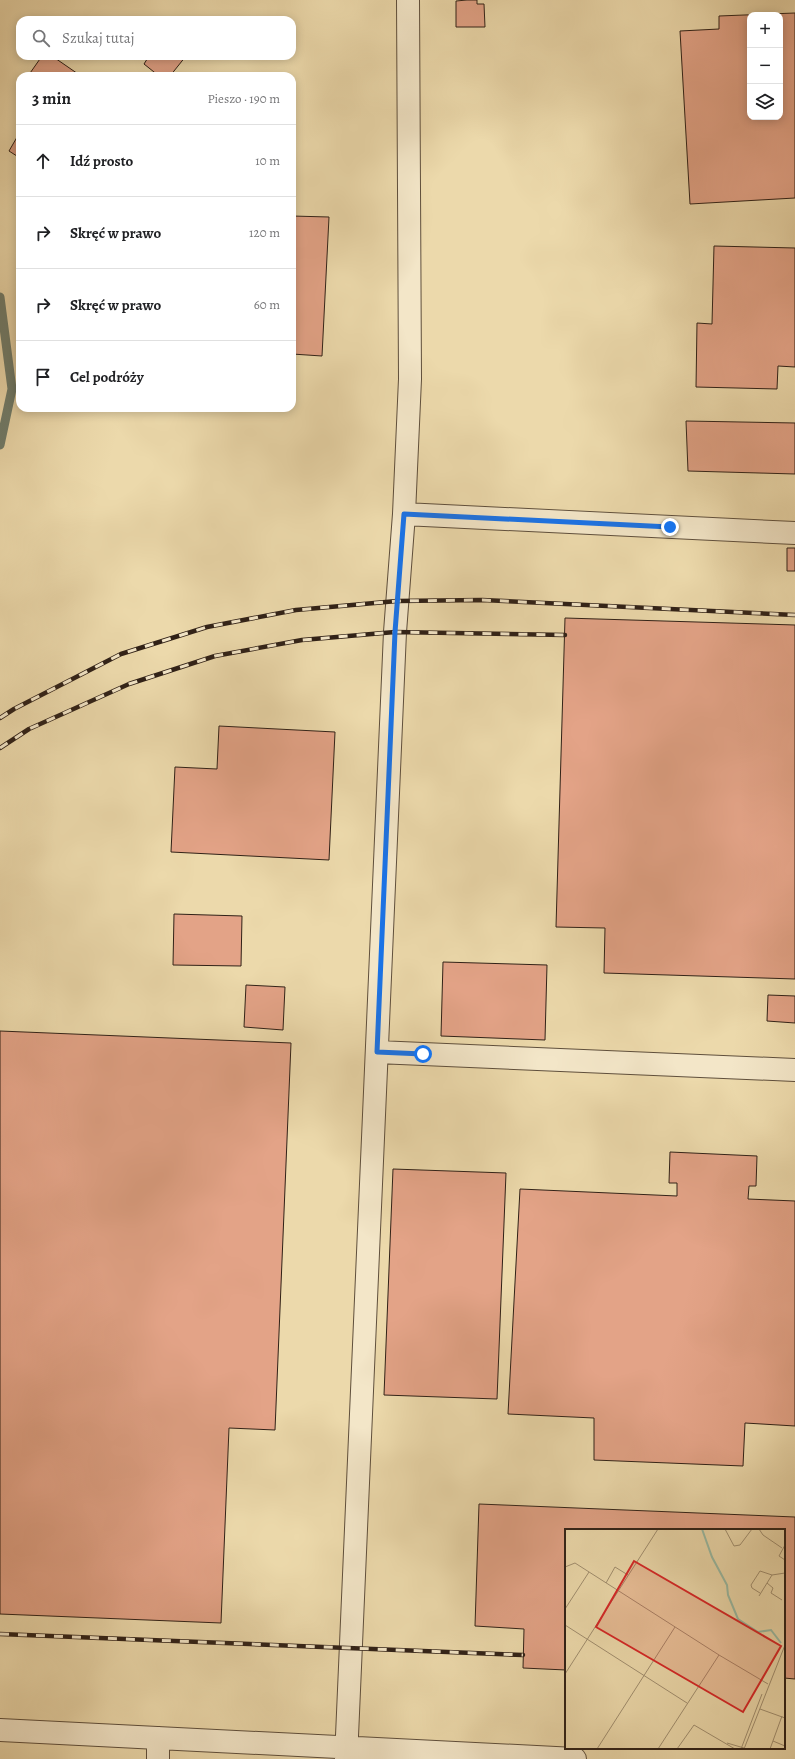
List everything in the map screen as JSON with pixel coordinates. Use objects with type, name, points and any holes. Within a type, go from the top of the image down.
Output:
[{"type":"lane","points":[[346,1753],[395,632],[404,514],[410,378],[408,0]]},
{"type":"lane","points":[[404,514],[795,533]]},
{"type":"lane","points":[[377,1052],[795,1070]]},
{"type":"lane","points":[[0,1730],[158,1748],[574,1759]]},
{"type":"building","points":[[477,0],[477,4],[484,4],[485,27],[456,27],[456,1]]},
{"type":"building","points":[[783,13],[795,13],[795,198],[690,204],[680,31],[719,29],[719,16],[747,15],[747,120],[783,120]]},
{"type":"building","points":[[39,60],[58,60],[75,72],[31,72]]},
{"type":"building","points":[[146,60],[183,60],[173,72],[154,72],[144,64]]},
{"type":"building","points":[[16,139],[16,155],[9,151]]},
{"type":"building","points":[[296,216],[329,217],[322,356],[296,354]]},
{"type":"building","points":[[714,246],[795,248],[795,367],[778,366],[777,389],[696,387],[697,323],[712,324]]},
{"type":"building","points":[[686,421],[795,423],[795,474],[688,471]]},
{"type":"building","points":[[787,548],[795,548],[795,571],[787,571]]},
{"type":"building","points":[[565,618],[795,625],[795,979],[604,973],[605,928],[556,927]]},
{"type":"building","points":[[219,726],[335,732],[329,860],[171,852],[175,767],[217,769]]},
{"type":"building","points":[[174,914],[242,916],[241,966],[173,965]]},
{"type":"building","points":[[443,962],[547,965],[545,1040],[441,1036]]},
{"type":"building","points":[[246,985],[285,987],[283,1030],[244,1027]]},
{"type":"building","points":[[768,995],[795,996],[795,1023],[767,1021]]},
{"type":"building","points":[[0,1031],[291,1043],[275,1430],[229,1428],[221,1623],[0,1614]]},
{"type":"building","points":[[670,1152],[757,1156],[756,1186],[749,1186],[748,1199],[795,1201],[795,1426],[745,1423],[743,1466],[594,1460],[594,1418],[508,1414],[520,1189],[677,1196],[677,1183],[669,1183]]},
{"type":"building","points":[[393,1169],[506,1173],[497,1399],[384,1395]]},
{"type":"building","points":[[479,1504],[795,1517],[795,1679],[785,1678],[785,1529],[565,1529],[565,1670],[523,1668],[524,1629],[475,1626]]},
{"type":"waterway","points":[[0,297],[12,389],[0,445]]},
{"type":"railway","points":[[0,718],[14,709],[121,654],[207,627],[296,610],[397,601],[482,600],[795,615]]},
{"type":"railway","points":[[0,748],[29,729],[129,684],[215,656],[302,640],[395,632],[565,635]]},
{"type":"railway","points":[[0,1634],[523,1655]]},
{"type":"route","points":[[423,1054],[377,1052],[395,632],[404,514],[670,527]]}]
